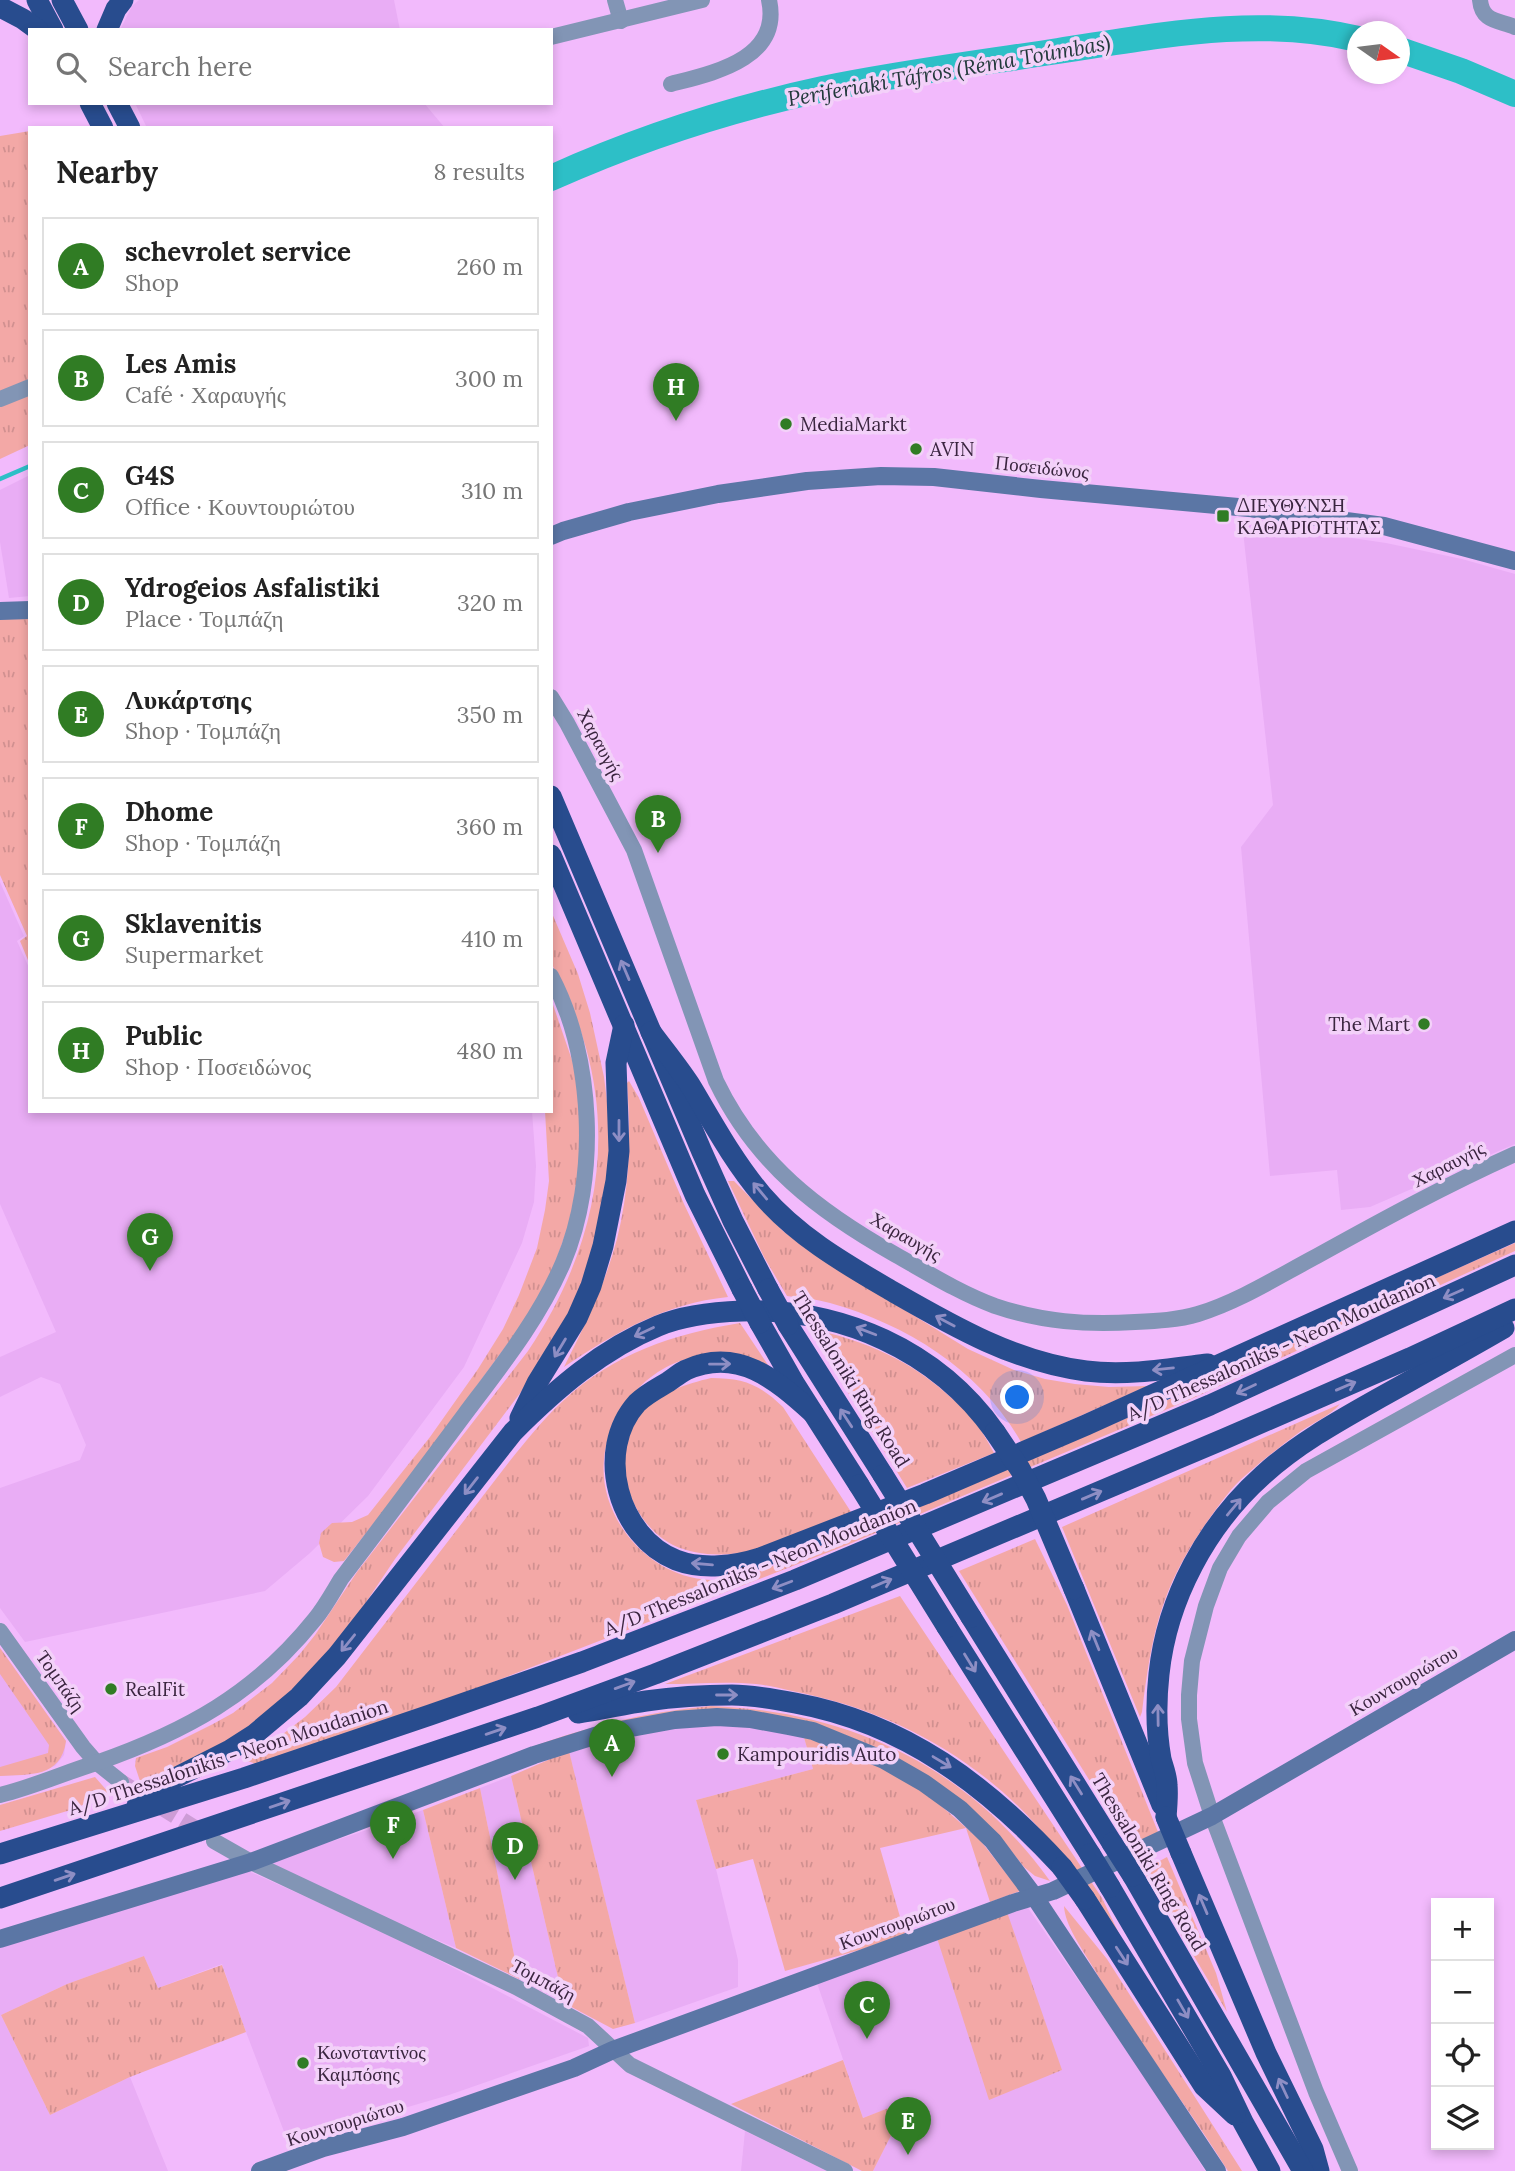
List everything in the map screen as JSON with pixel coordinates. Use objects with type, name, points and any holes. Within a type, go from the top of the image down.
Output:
[{"type":"highway","points":[[37,0],[52,28]]},
{"type":"highway","points":[[62,0],[77,28]]},
{"type":"highway","points":[[108,28],[123,0]]},
{"type":"highway","points":[[0,7],[35,28]]},
{"type":"highway","points":[[118,105],[129,126]]},
{"type":"highway","name":"Thessaloniki Ring Road","points":[[553,801],[728,1210],[768,1289],[1133,1876],[1303,2171]]},
{"type":"highway","points":[[553,860],[695,1195],[742,1289],[813,1413],[1110,1887],[1221,2076],[1270,2171]]},
{"type":"highway","points":[[513,1432],[537,1383],[577,1318],[600,1256],[616,1181],[619,1116],[616,1063],[624,1025]]},
{"type":"highway","points":[[651,1032],[691,1086],[742,1170],[784,1218],[831,1255],[925,1310],[986,1342],[1085,1371],[1153,1371],[1231,1361]]},
{"type":"highway","points":[[813,1413],[778,1382],[755,1370],[728,1363],[706,1364],[686,1370],[638,1402],[621,1432],[616,1450],[615,1474],[618,1495],[628,1517],[659,1550],[677,1560],[698,1565],[743,1564],[925,1494],[1086,1425],[1515,1231]]},
{"type":"highway","name":"A/D Thessalonikis - Neon Moudanion","points":[[0,1854],[256,1774],[582,1662],[795,1580],[1210,1405],[1515,1265]]},
{"type":"highway","points":[[0,1898],[538,1717],[655,1674],[858,1593],[1319,1398],[1515,1309]]},
{"type":"highway","points":[[123,1815],[175,1778],[255,1734],[299,1697],[353,1637],[513,1432],[568,1381],[593,1362],[660,1325],[696,1315],[765,1310],[791,1312],[834,1321],[884,1338],[943,1376],[979,1410],[1020,1469],[1036,1499],[1074,1589],[1245,2004],[1313,2149],[1319,2171]]},
{"type":"highway","points":[[1167,1816],[1167,1782],[1158,1730],[1159,1673],[1172,1613],[1183,1583],[1205,1544],[1233,1506],[1263,1475],[1299,1447],[1327,1427],[1515,1322]]},
{"type":"highway","points":[[538,1717],[668,1698],[733,1695],[766,1698],[835,1712],[897,1736],[946,1763],[1006,1811],[1062,1867],[1204,2085],[1243,2122]]},
{"type":"street","points":[[615,0],[621,21]]},
{"type":"street","points":[[553,37],[702,0]]},
{"type":"street","points":[[671,84],[719,71],[748,55],[769,28],[772,16],[769,0]]},
{"type":"street","points":[[1481,6],[1488,17],[1515,27]]},
{"type":"street","points":[[0,399],[28,388]]},
{"type":"street","name":"Ποσειδώνος","points":[[555,533],[676,502],[744,490],[830,479],[921,477],[1249,508],[1371,524],[1515,561]]},
{"type":"street","points":[[0,611],[28,610]]},
{"type":"street","name":"Χαραυγής","points":[[553,701],[634,850],[716,1081],[746,1133],[774,1166],[825,1211],[952,1286],[994,1306],[1067,1323],[1166,1321],[1197,1314],[1252,1291],[1515,1154]]},
{"type":"street","points":[[0,1795],[132,1750],[197,1719],[259,1678],[316,1618],[341,1579],[516,1346],[542,1305],[563,1264],[576,1227],[585,1173],[583,1072],[570,1022],[553,981]]},
{"type":"street","points":[[1350,2171],[1316,2092],[1212,1816],[1192,1751],[1189,1719],[1190,1677],[1198,1632],[1212,1586],[1239,1536],[1260,1510],[1306,1471],[1515,1355]]},
{"type":"street","name":"Τομπάζη","points":[[0,1631],[70,1730],[96,1762],[121,1782]]},
{"type":"street","name":"Κουντουριώτου","points":[[260,2171],[324,2148],[403,2127],[574,2068],[613,2050],[1053,1891],[1212,1816],[1515,1640]]},
{"type":"street","points":[[0,1939],[251,1862],[534,1755],[604,1733],[675,1720],[718,1717],[813,1731],[884,1760],[924,1783],[960,1809],[993,1841],[1034,1896],[1217,2171]]},
{"type":"street","points":[[0,1784],[21,1790]]},
{"type":"street","name":"Τομπάζη","points":[[214,1840],[251,1862],[516,1987],[588,2026],[630,2065],[845,2171]]},
{"type":"shaded area","points":[[139,0],[394,0],[400,28],[121,28],[132,6]]},
{"type":"shaded area","points":[[136,105],[426,105],[443,126],[146,126]]},
{"type":"shaded area","points":[[28,476],[28,596],[9,598],[0,542],[0,490]]},
{"type":"shaded area","points":[[1242,522],[1386,543],[1462,559],[1515,574],[1515,1144],[1370,1207],[1341,1210],[1337,1170],[1270,1176],[1241,847],[1273,805]]},
{"type":"shaded area","points":[[0,882],[24,936],[17,941],[28,966],[28,1113],[532,1113],[536,1166],[534,1202],[522,1243],[464,1367],[368,1496],[310,1553],[265,1591],[25,1642],[0,1608],[0,1488],[80,1460],[86,1445],[60,1384],[41,1377],[0,1397],[0,1357],[56,1332],[0,1204]]},
{"type":"shaded area","points":[[0,1648],[66,1741],[64,1755],[55,1766],[31,1774],[0,1776]]},
{"type":"shaded area","points":[[721,1722],[803,1734],[813,1769],[696,1800],[738,1960],[738,1987],[635,2023],[569,1752],[627,1733]]},
{"type":"shaded area","points":[[511,1776],[564,2003],[519,1979],[480,1788]]},
{"type":"shaded area","points":[[423,1810],[456,1948],[373,1913],[266,1862],[355,1834]]},
{"type":"shaded area","points":[[246,1870],[384,1932],[588,2038],[589,2046],[449,2095],[288,2142],[222,1964],[158,1988],[144,1956],[67,1984],[1,2015],[50,2115],[130,2077],[168,2171],[0,2171],[0,1946]]},
{"type":"shaded area","points":[[1026,1905],[1157,2094],[1205,2171],[873,2171],[908,2101],[863,2118],[817,1983]]},
{"type":"shaded area","points":[[745,2131],[827,2171],[741,2171]]},
{"type":"green space","points":[[28,131],[28,446],[0,459],[0,136]]},
{"type":"green space","points":[[28,616],[28,960],[20,941],[27,936],[0,875],[0,617]]},
{"type":"green space","points":[[553,916],[578,974],[590,1013],[604,1077],[611,1133],[605,1202],[584,1279],[566,1321],[536,1372],[395,1559],[334,1650],[258,1723],[173,1772],[153,1780],[140,1781],[135,1766],[136,1758],[167,1747],[233,1713],[272,1683],[299,1655],[357,1572],[528,1351],[549,1316],[581,1244],[591,1206],[597,1167],[598,1128],[595,1088],[586,1048],[569,997],[554,969]]},
{"type":"green space","points":[[553,1005],[573,1063],[581,1145],[574,1210],[544,1294],[404,1485],[344,1561],[334,1562],[323,1557],[319,1543],[321,1533],[332,1523],[352,1522],[368,1515],[430,1437],[503,1329],[537,1248],[549,1181],[545,1113],[553,1113]]},
{"type":"green space","points":[[629,1081],[728,1297],[705,1300],[662,1313],[622,1331],[564,1367],[601,1286],[620,1228],[629,1156]]},
{"type":"green space","points":[[728,1181],[734,1181],[783,1231],[808,1250],[968,1349],[1014,1370],[1045,1379],[1109,1387],[1148,1386],[1021,1442],[985,1393],[940,1354],[887,1324],[859,1312],[825,1302],[787,1296],[764,1257]]},
{"type":"green space","points":[[1515,1243],[1515,1251],[1189,1400],[847,1545],[478,1688],[256,1764],[248,1761],[305,1717],[336,1687],[509,1462],[549,1415],[602,1371],[645,1348],[691,1333],[740,1323],[772,1371],[717,1356],[690,1358],[671,1365],[639,1388],[615,1421],[608,1440],[604,1459],[604,1481],[619,1523],[632,1541],[649,1557],[668,1569],[689,1577],[723,1580],[774,1566],[1049,1451]]},
{"type":"green space","points":[[808,1328],[869,1346],[922,1375],[971,1416],[994,1453],[907,1488]]},
{"type":"green space","points":[[711,1378],[732,1379],[750,1384],[783,1407],[853,1515],[739,1553],[710,1554],[691,1551],[673,1545],[657,1534],[644,1520],[627,1484],[625,1445],[632,1427],[650,1404],[683,1386]]},
{"type":"green space","points":[[1340,1404],[1267,1457],[1242,1479],[1222,1501],[1193,1543],[1169,1589],[1161,1611],[1140,1717],[1062,1527]]},
{"type":"green space","points":[[1035,1539],[1067,1605],[1158,1832],[1131,1847],[959,1571]]},
{"type":"green space","points":[[900,1596],[1102,1898],[1124,1944],[1066,1862],[1028,1816],[977,1771],[920,1735],[858,1708],[774,1687],[733,1683],[665,1684]]},
{"type":"green space","points":[[0,1648],[66,1741],[58,1762],[42,1772],[0,1776],[0,1767],[48,1753],[49,1745],[0,1674]]},
{"type":"green space","points":[[711,1706],[762,1710],[811,1719],[858,1734],[902,1753],[944,1777],[982,1806],[1018,1841],[1050,1881],[1035,1876],[1024,1867],[995,1831],[911,1767],[884,1751],[843,1734],[731,1713],[518,1752],[613,1722],[661,1712]]},
{"type":"green space","points":[[803,1734],[870,1759],[931,1797],[980,1840],[1020,1891],[990,1902],[966,1828],[880,1848],[905,1934],[785,1971],[753,1859],[716,1869],[696,1800],[813,1769]]},
{"type":"green space","points":[[569,1751],[635,2023],[613,2029],[564,2003],[511,1776]]},
{"type":"green space","points":[[95,1777],[109,1793],[74,1809],[0,1831],[0,1805]]},
{"type":"green space","points":[[480,1788],[519,1979],[456,1948],[423,1810]]},
{"type":"green space","points":[[1167,1857],[1216,1973],[1227,2012],[1143,1870]]},
{"type":"green space","points":[[1064,1906],[1107,1959],[1242,2171],[1228,2171],[1141,2042],[1078,1943],[1067,1921]]},
{"type":"green space","points":[[1007,1912],[1062,2070],[989,2100],[937,1938]]},
{"type":"green space","points":[[144,1956],[158,1988],[222,1965],[246,2032],[130,2077],[50,2115],[1,2015],[67,1984]]},
{"type":"green space","points":[[843,2060],[863,2118],[909,2100],[873,2171],[862,2171],[731,2104]]},
{"type":"waterway","name":"Periferiakí Táfros (Réma Toúmbas)","points":[[553,177],[617,150],[719,116],[788,97],[881,78],[1208,30],[1283,29],[1347,37]]},
{"type":"waterway","name":"Periferiakí Táfros (Réma Toúmbas)","points":[[1410,53],[1515,94]]},
{"type":"waterway","name":"Periferiakí Táfros (Réma Toúmbas)","points":[[0,479],[28,467]]},
{"type":"tunnel","points":[[121,1782],[206,1835]]},
{"type":"place","name":"Public","points":[[676,421]]},
{"type":"place","name":"MediaMarkt","points":[[786,424]]},
{"type":"place","name":"AVIN","points":[[916,449]]},
{"type":"place","name":"ΔΙΕΥΘΥΝΣΗ ΚΑΘΑΡΙΟΤΗΤΑΣ","points":[[1223,516]]},
{"type":"place","name":"Les Amis","points":[[658,853]]},
{"type":"place","name":"The Mart","points":[[1424,1024]]},
{"type":"place","name":"Sklavenitis","points":[[150,1271]]},
{"type":"place","name":"RealFit","points":[[111,1689]]},
{"type":"place","name":"Kampouridis Auto","points":[[723,1754]]},
{"type":"place","name":"schevrolet service","points":[[612,1777]]},
{"type":"place","name":"Dhome","points":[[393,1859]]},
{"type":"place","name":"Ydrogeios Asfalistiki","points":[[515,1880]]},
{"type":"place","name":"G4S","points":[[867,2039]]},
{"type":"place","name":"Κωνσταντίνος Καμπόσης","points":[[303,2063]]},
{"type":"place","name":"Λυκάρτσης","points":[[908,2155]]}]
